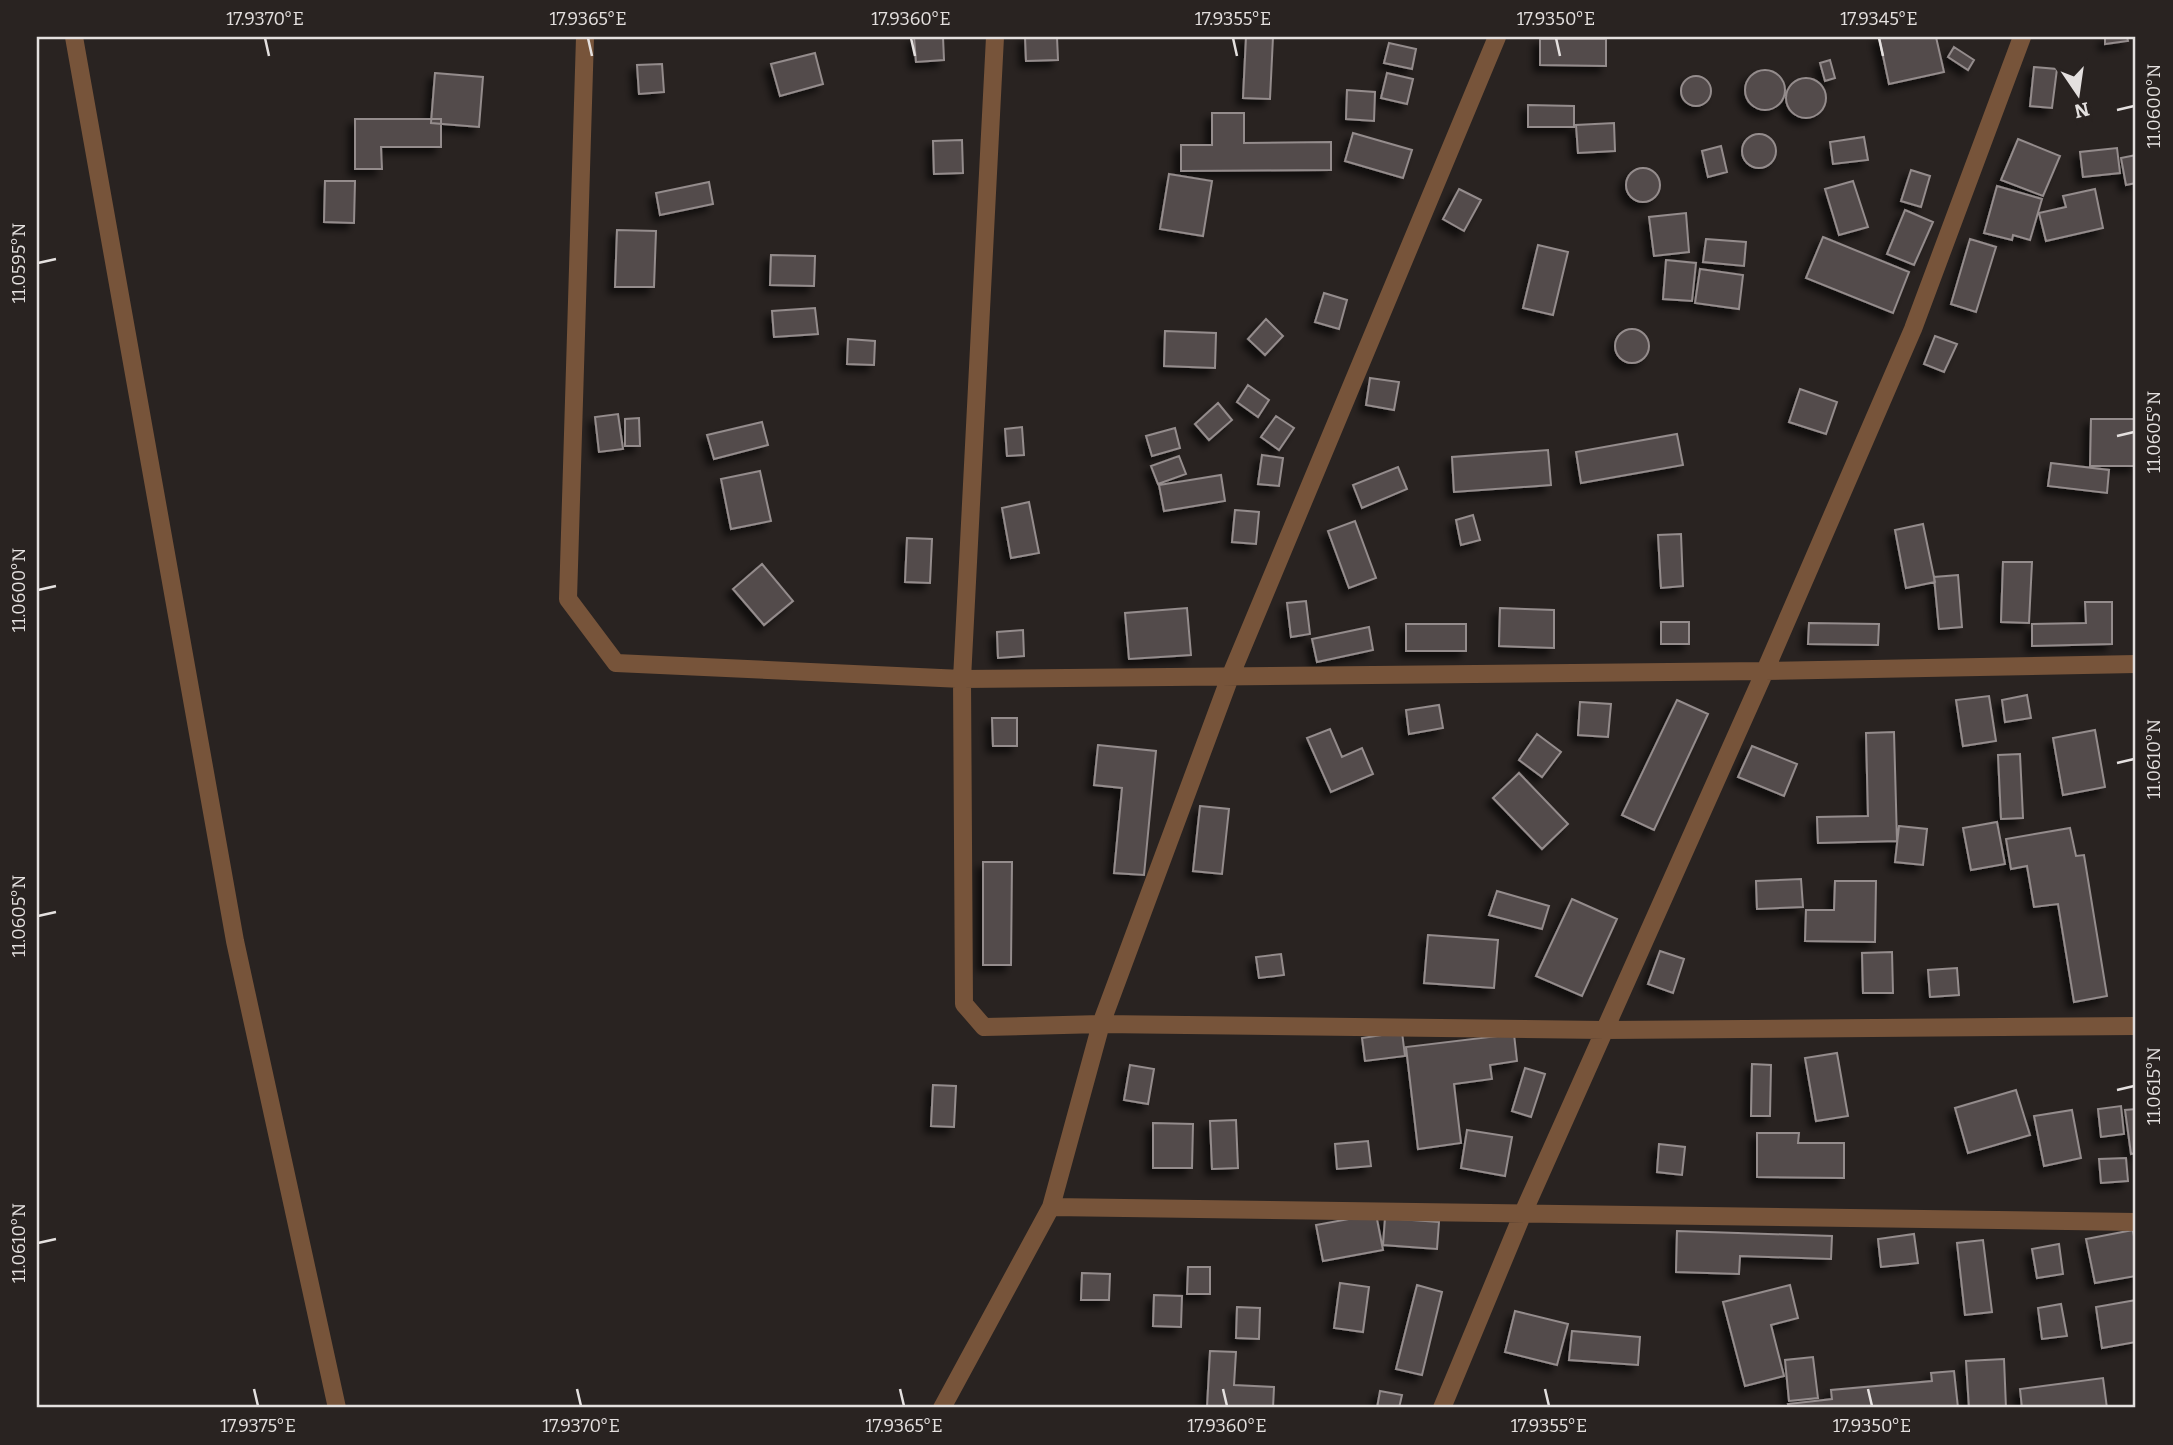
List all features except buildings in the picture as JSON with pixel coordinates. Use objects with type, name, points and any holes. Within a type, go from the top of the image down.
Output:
[{"type":"street","points":[[74,37],[236,942],[337,1408]]},
{"type":"street","points":[[585,37],[568,599],[616,663],[962,679],[1765,671],[2136,664]]},
{"type":"street","points":[[995,37],[962,679],[964,1004],[984,1027],[1101,1024],[1605,1030],[2136,1026]]},
{"type":"street","points":[[942,1408],[1051,1207],[1101,1024],[1230,677],[1497,37]]},
{"type":"street","points":[[1442,1408],[1523,1213],[1765,671],[1913,330],[2022,37]]},
{"type":"street","points":[[1051,1207],[2136,1222]]}]
